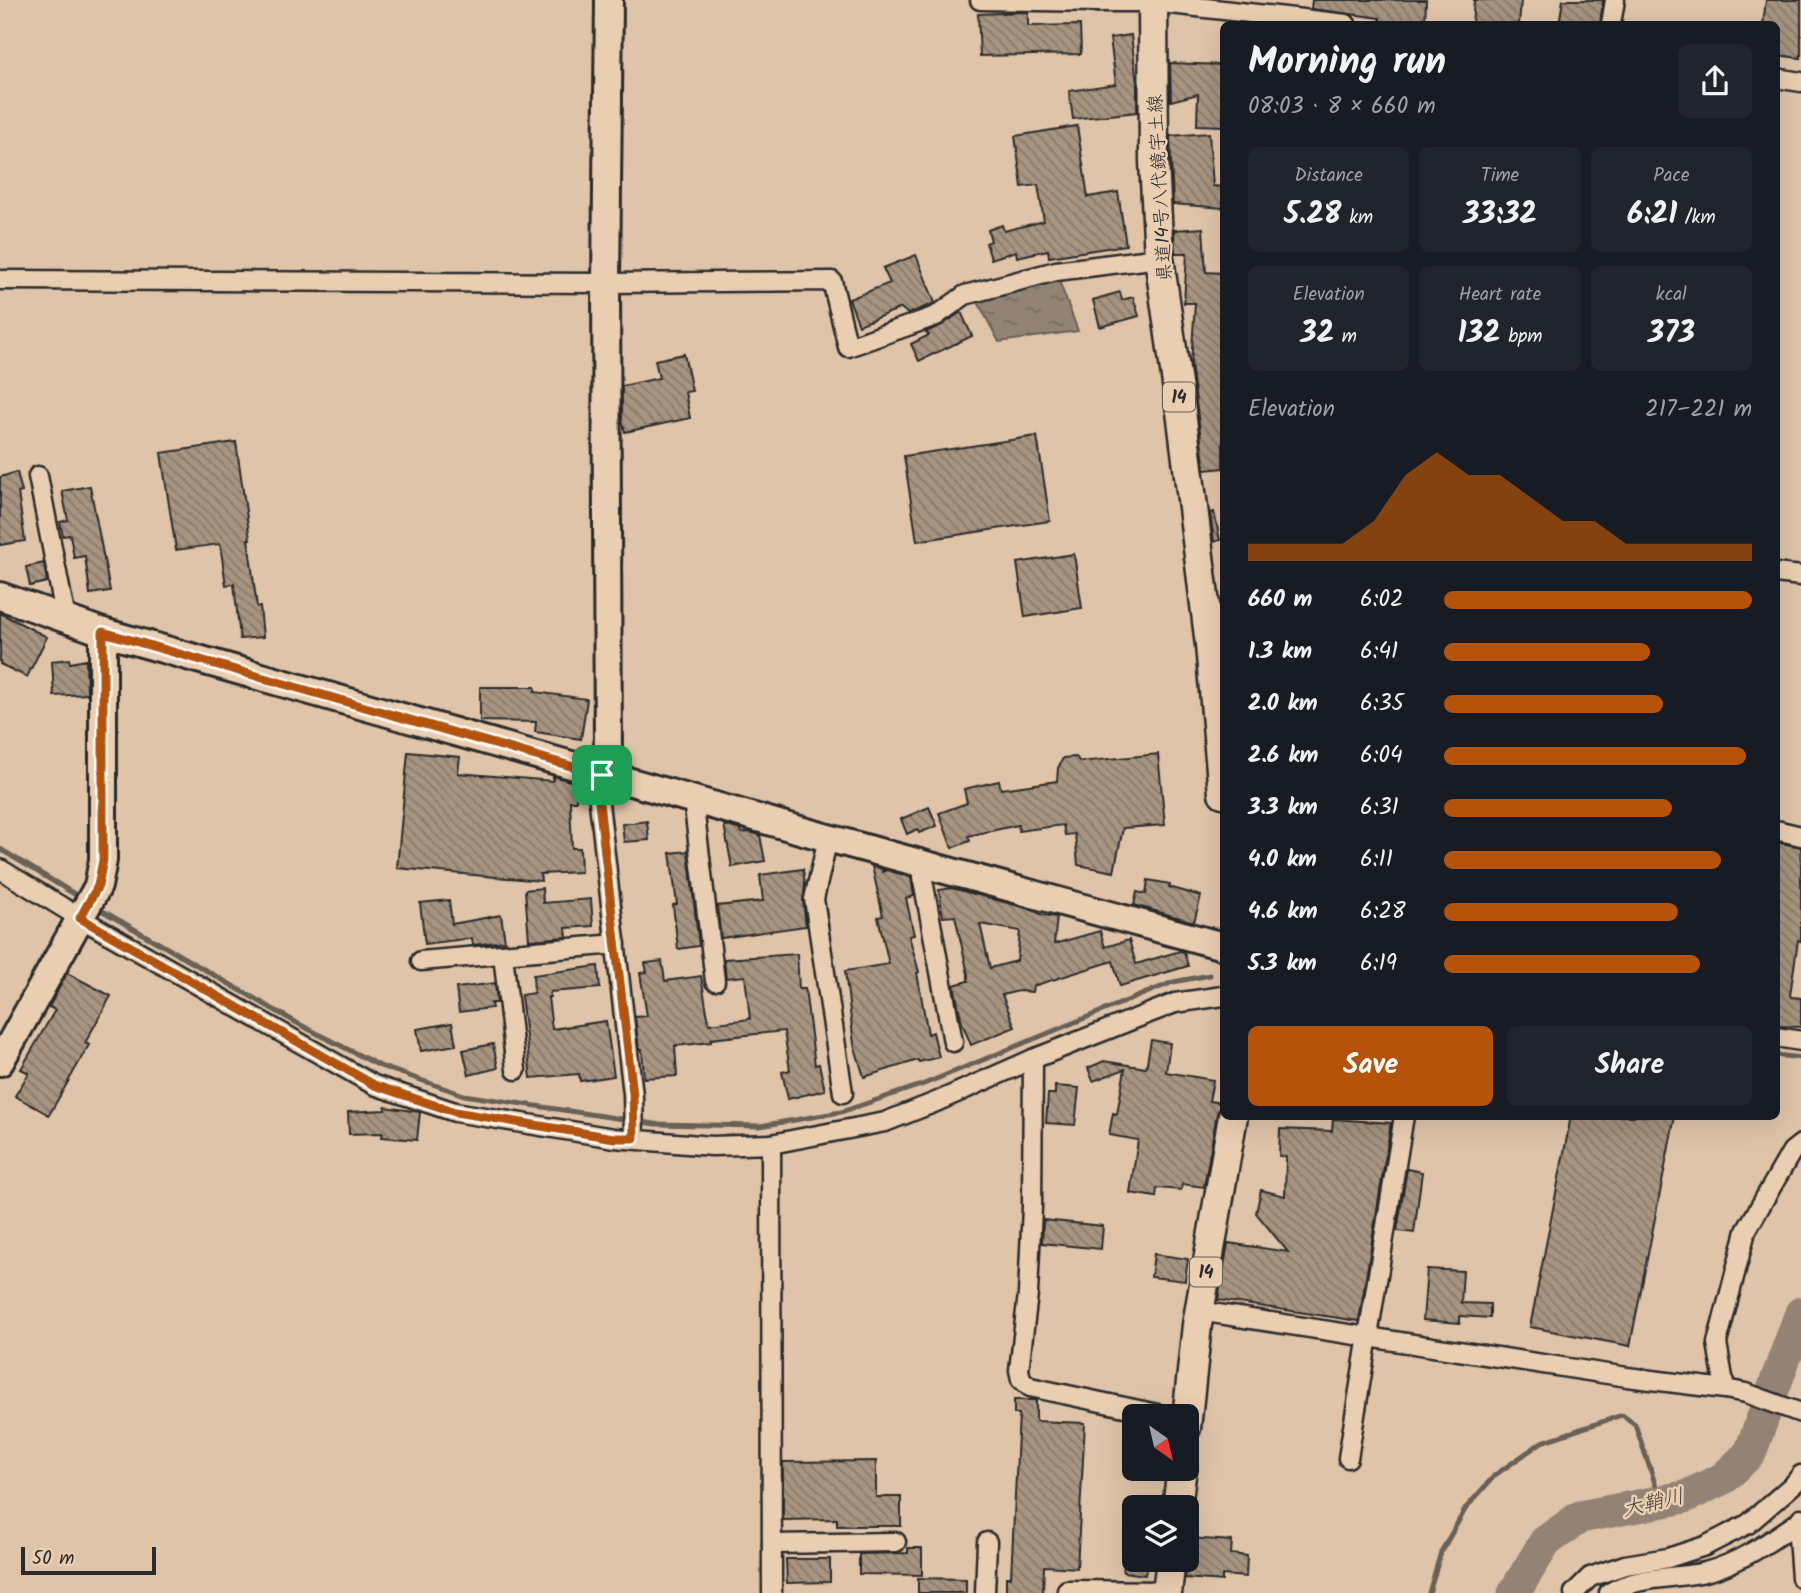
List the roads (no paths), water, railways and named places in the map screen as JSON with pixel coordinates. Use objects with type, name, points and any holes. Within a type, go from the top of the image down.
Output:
[{"type":"main road","name":"県道14号八代鏡宇土線","points":[[1153,1],[1154,161],[1159,258],[1220,736]]},
{"type":"main road","name":"14","points":[[1185,1404],[1232,1120]]},
{"type":"main road","points":[[1167,1592],[1169,1572]]},
{"type":"street","points":[[609,0],[606,283],[608,759],[598,794],[633,1098],[634,1131]]},
{"type":"street","points":[[980,0],[1153,1],[1321,21]]},
{"type":"street","points":[[1612,21],[1615,0]]},
{"type":"street","points":[[1780,79],[1801,82]]},
{"type":"street","points":[[0,281],[832,281],[848,347],[936,316],[965,295],[1056,271],[1159,258]]},
{"type":"street","points":[[38,476],[66,619]]},
{"type":"street","points":[[1780,573],[1801,576]]},
{"type":"street","points":[[0,596],[103,632],[602,775],[1220,945]]},
{"type":"street","points":[[0,1062],[87,905],[103,860],[103,632]]},
{"type":"street","points":[[693,799],[715,981]]},
{"type":"street","points":[[1780,832],[1801,836]]},
{"type":"street","points":[[828,838],[814,899],[843,1093]]},
{"type":"street","points":[[920,864],[953,1042]]},
{"type":"street","points":[[0,869],[87,905],[374,1085],[455,1112],[614,1138],[634,1131],[712,1146],[771,1144],[885,1122],[1175,1003],[1220,996]]},
{"type":"street","points":[[421,961],[616,944]]},
{"type":"street","points":[[503,954],[516,1070]]},
{"type":"street","points":[[1780,1038],[1801,1041]]},
{"type":"street","points":[[1033,1059],[1032,1207],[1028,1294],[1019,1370],[1021,1379],[1030,1387],[1122,1408]]},
{"type":"street","points":[[1348,1458],[1403,1120]]},
{"type":"street","points":[[771,1144],[772,1593]]},
{"type":"street","points":[[1725,1389],[1717,1343],[1746,1231],[1791,1151],[1801,1144]]},
{"type":"street","points":[[1199,1311],[1627,1377],[1725,1389],[1746,1393],[1801,1413]]},
{"type":"street","points":[[1574,1593],[1590,1577],[1625,1564],[1668,1558],[1704,1546],[1748,1524],[1801,1475]]},
{"type":"street","points":[[1799,1521],[1801,1578]]},
{"type":"street","points":[[1609,1593],[1634,1583],[1709,1571],[1756,1550],[1799,1521]]},
{"type":"street","points":[[772,1544],[896,1542]]},
{"type":"street","points":[[985,1593],[987,1542]]},
{"type":"street","points":[[1067,1590],[1167,1592]]},
{"type":"water","points":[[1058,278],[1078,331],[999,342],[978,302]]},
{"type":"waterway","points":[[0,849],[81,898]]},
{"type":"waterway","points":[[96,907],[297,1023],[380,1066],[464,1095],[655,1124],[760,1126],[841,1112],[924,1084],[1173,982],[1210,975]]},
{"type":"waterway","points":[[1780,1055],[1801,1058]]},
{"type":"waterway","name":"大鞘川","points":[[1514,1593],[1545,1542],[1580,1517],[1685,1497],[1724,1478],[1750,1453],[1801,1313]]},
{"type":"waterway","points":[[1429,1593],[1441,1552],[1466,1508],[1495,1475],[1542,1442],[1622,1415],[1635,1424],[1661,1501]]}]
